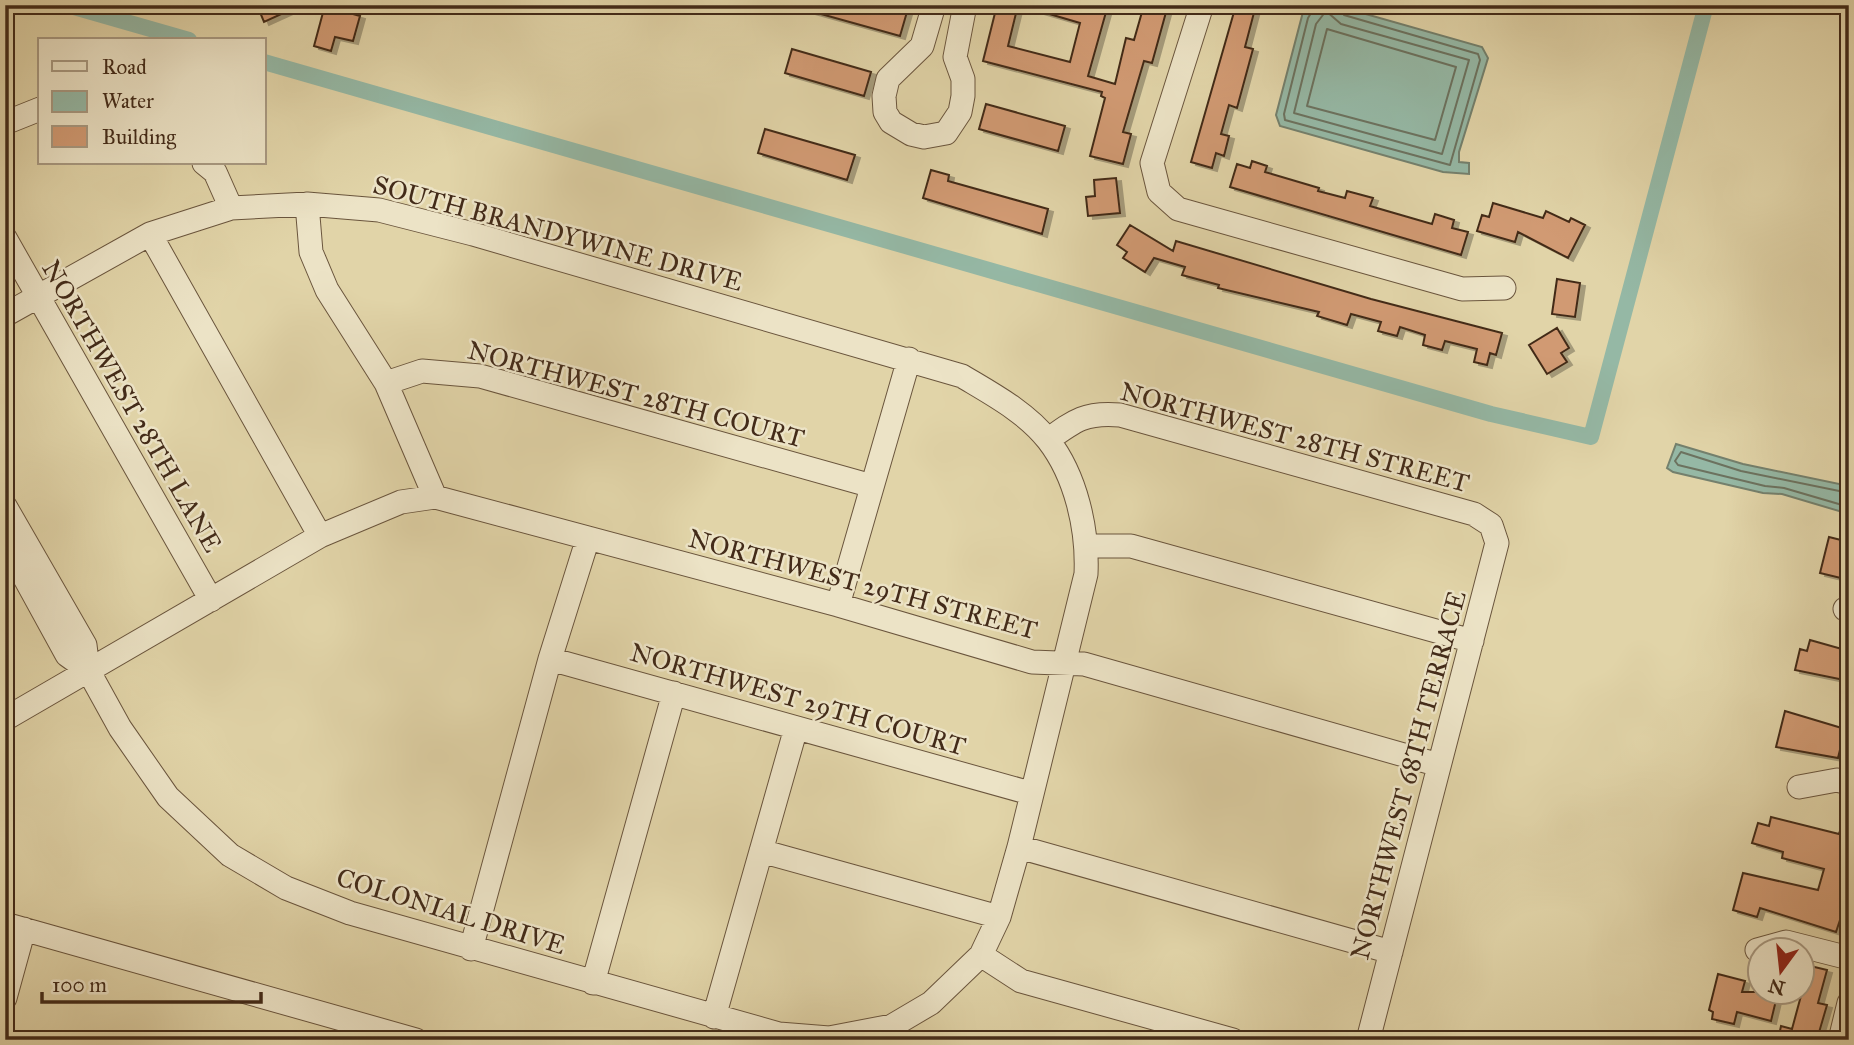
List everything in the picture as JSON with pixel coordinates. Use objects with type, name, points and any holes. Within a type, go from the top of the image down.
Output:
[{"type":"street","points":[[934,5],[922,46],[893,71],[884,96],[885,112],[891,122],[924,137],[946,133],[960,112],[962,79],[955,57],[965,5]]},
{"type":"street","points":[[1202,5],[1152,163],[1159,192],[1178,209],[1462,289],[1504,288]]},
{"type":"street","points":[[5,122],[38,110]]},
{"type":"street","points":[[205,164],[215,172],[231,208]]},
{"type":"street","points":[[5,719],[320,536],[401,502],[435,497],[386,383],[327,290],[311,252],[307,204]]},
{"type":"street","name":"SOUTH BRANDYWINE DRIVE","points":[[5,315],[149,234],[231,208],[307,204],[379,210],[473,234],[909,359],[962,376],[1007,402],[1048,440],[1066,470],[1079,509],[1087,546],[1086,574],[1030,793],[1019,847],[999,917],[981,956]]},
{"type":"street","points":[[149,234],[320,536]]},
{"type":"street","name":"NORTHWEST 28TH LANE","points":[[5,238],[211,600]]},
{"type":"street","points":[[838,605],[909,359]]},
{"type":"street","name":"NORTHWEST 28TH COURT","points":[[386,383],[422,371],[480,376],[872,486]]},
{"type":"street","name":"NORTHWEST 28TH STREET","points":[[1048,440],[1096,413],[1121,415],[1474,514],[1491,525]]},
{"type":"street","name":"NORTHWEST 29TH STREET","points":[[435,497],[838,605],[1032,662],[1084,664],[1439,765]]},
{"type":"street","name":"COLONIAL DRIVE","points":[[5,506],[14,554],[85,645],[88,670],[120,729],[168,797],[230,855],[286,888],[350,913],[471,949],[779,1034],[829,1038],[895,1033],[981,956]]},
{"type":"street","name":"NORTHWEST 68TH TERRACE","points":[[1368,1040],[1497,543],[1491,525]]},
{"type":"street","points":[[471,949],[550,659],[587,538]]},
{"type":"street","points":[[1087,546],[1131,546],[1472,640]]},
{"type":"street","name":"NORTHWEST 29TH COURT","points":[[550,659],[1030,793]]},
{"type":"street","points":[[593,984],[674,693]]},
{"type":"street","points":[[714,1017],[796,728]]},
{"type":"street","points":[[1799,787],[1837,780],[1849,783]]},
{"type":"street","points":[[1019,847],[1391,952]]},
{"type":"street","points":[[761,851],[999,917]]},
{"type":"street","points":[[5,998],[15,926],[416,1040]]},
{"type":"street","points":[[1815,949],[1849,958]]},
{"type":"street","points":[[981,956],[1021,981],[1233,1040]]},
{"type":"street","points":[[1840,1040],[1849,1003]]},
{"type":"water","points":[[1334,5],[1482,47],[1488,58],[1459,152],[1459,162],[1469,163],[1469,174],[1443,172],[1280,126],[1276,115],[1303,12],[1314,6]]},
{"type":"water","points":[[1676,444],[1743,464],[1849,486],[1849,514],[1782,494],[1763,493],[1673,472],[1667,468]]},
{"type":"building","points":[[257,5],[301,5],[264,22]]},
{"type":"building","points":[[325,5],[355,5],[353,14],[360,16],[353,41],[335,37],[331,51],[314,46]]},
{"type":"building","points":[[804,5],[867,5],[887,11],[888,5],[909,5],[900,36],[803,9]]},
{"type":"building","points":[[997,5],[1018,5],[1008,46],[1070,62],[1080,23],[1029,8],[1030,5],[1108,5],[1088,76],[1115,84],[1126,38],[1134,40],[1144,5],[1168,5],[1152,63],[1144,61],[1123,132],[1131,134],[1123,164],[1090,156],[1105,98],[1101,96],[1102,92],[983,61]]},
{"type":"building","points":[[1236,5],[1256,5],[1245,47],[1253,49],[1237,108],[1229,105],[1221,134],[1229,136],[1224,156],[1216,153],[1212,168],[1191,162]]},
{"type":"building","points":[[792,49],[871,72],[864,96],[785,73]]},
{"type":"building","points":[[986,104],[1065,126],[1058,151],[979,129]]},
{"type":"building","points":[[765,129],[855,155],[847,180],[758,153]]},
{"type":"building","points":[[1252,161],[1267,166],[1265,172],[1319,188],[1318,191],[1345,198],[1347,191],[1373,198],[1370,206],[1432,224],[1435,214],[1454,220],[1452,228],[1468,232],[1461,255],[1230,187],[1237,164],[1250,168]]},
{"type":"building","points":[[931,170],[949,175],[948,181],[1048,209],[1042,234],[923,198]]},
{"type":"building","points":[[1116,178],[1120,213],[1088,216],[1086,197],[1095,196],[1094,180]]},
{"type":"building","points":[[1493,203],[1543,218],[1546,211],[1569,222],[1571,218],[1585,225],[1568,258],[1518,232],[1515,242],[1477,231],[1482,215],[1489,217]]},
{"type":"building","points":[[1130,225],[1173,251],[1176,241],[1371,299],[1502,333],[1496,355],[1490,353],[1487,365],[1474,362],[1477,349],[1445,341],[1442,350],[1423,345],[1425,335],[1400,327],[1397,336],[1378,331],[1381,322],[1351,314],[1347,325],[1317,316],[1319,312],[1218,288],[1219,285],[1182,275],[1185,267],[1154,258],[1145,272],[1123,258],[1127,252],[1117,245]]},
{"type":"building","points":[[1557,279],[1580,283],[1575,317],[1552,314]]},
{"type":"building","points":[[1557,328],[1569,348],[1561,353],[1567,362],[1547,374],[1529,345]]},
{"type":"building","points":[[1829,537],[1849,542],[1849,580],[1820,573]]},
{"type":"building","points":[[1810,640],[1849,651],[1849,681],[1795,670],[1800,649],[1807,651]]},
{"type":"building","points":[[1785,711],[1845,729],[1838,758],[1776,747]]},
{"type":"building","points":[[1846,812],[1849,812],[1849,923],[1840,920],[1836,932],[1760,908],[1757,917],[1733,910],[1743,873],[1818,890],[1824,869],[1782,858],[1783,852],[1752,843],[1758,823],[1769,826],[1771,817],[1839,834]]},
{"type":"building","points":[[1815,967],[1827,970],[1818,1003],[1827,1005],[1817,1040],[1778,1040],[1781,1026],[1792,1029],[1798,1006],[1815,1006]]},
{"type":"building","points":[[1718,974],[1745,981],[1742,992],[1745,992],[1745,1006],[1775,1006],[1771,1021],[1737,1012],[1734,1024],[1712,1019],[1713,1012],[1709,1010]]},
{"type":"waterway","points":[[67,5],[182,38]]},
{"type":"waterway","points":[[266,63],[1491,414],[1591,437],[1706,5]]}]
